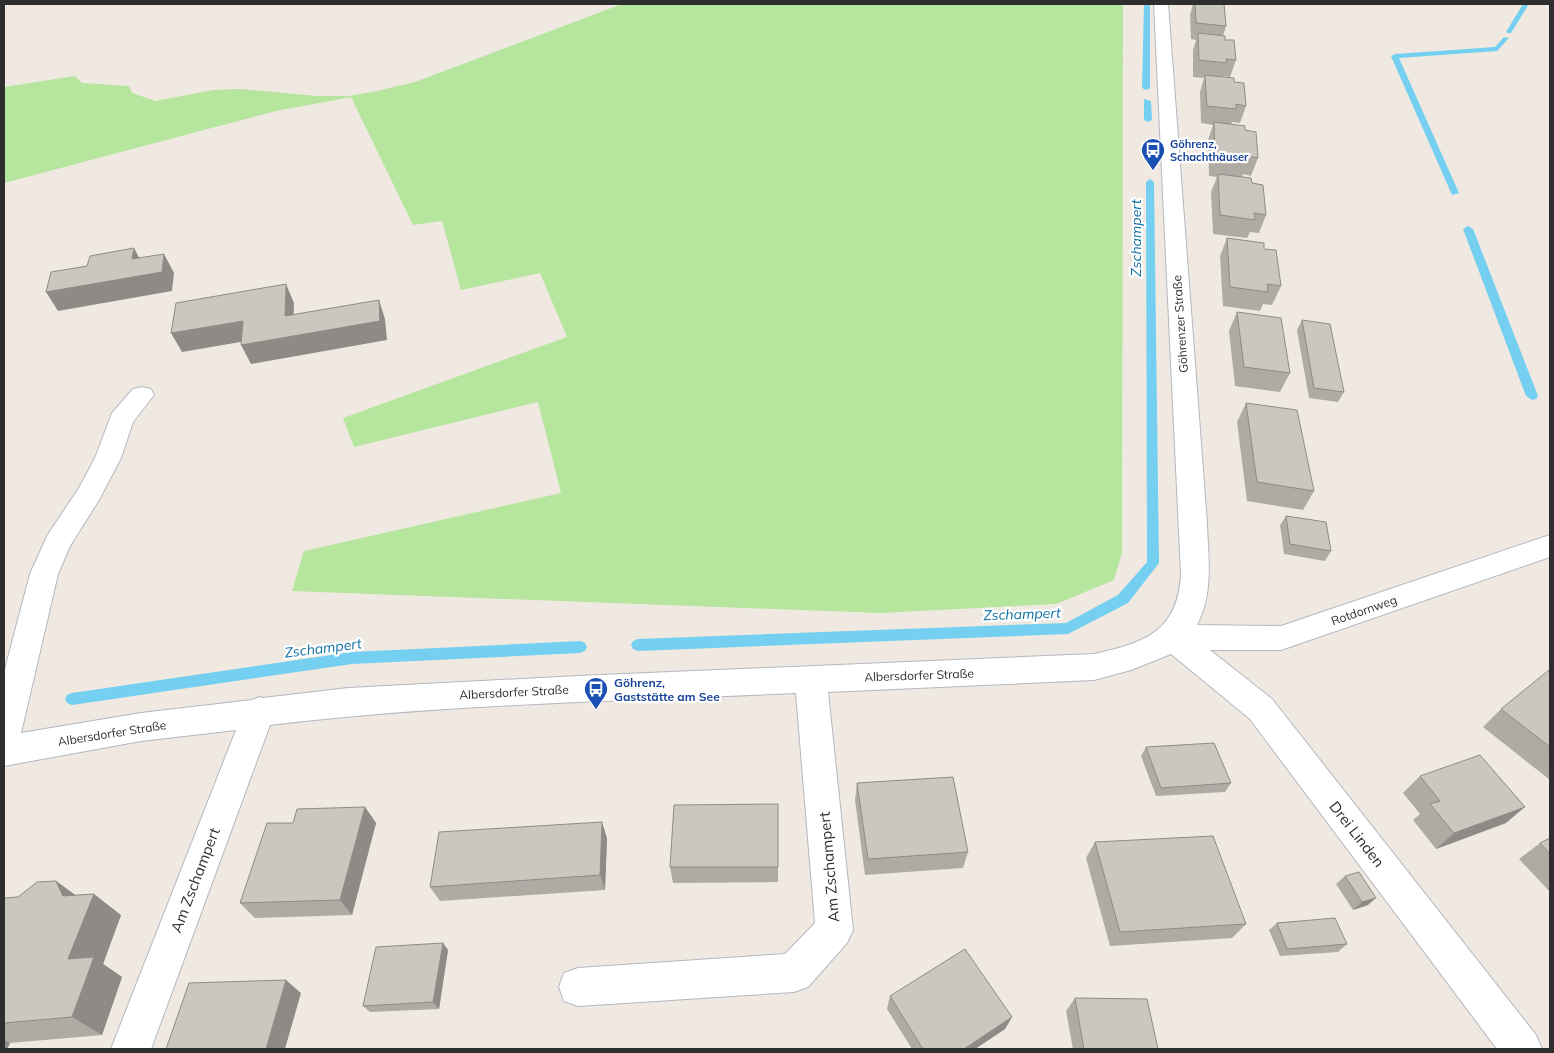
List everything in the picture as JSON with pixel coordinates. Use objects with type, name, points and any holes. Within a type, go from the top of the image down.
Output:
[{"type":"street","name":"Göhrenzer Straße","points":[[1161,4],[1195,582],[1189,612],[1172,638]]},
{"type":"street","points":[[4,736],[47,566],[57,543],[90,493],[108,458],[121,419],[142,395]]},
{"type":"street","name":"Rotdornweg","points":[[1172,638],[1281,638],[1550,546]]},
{"type":"street","name":"Albersdorfer Straße","points":[[4,750],[141,727],[259,711],[348,702],[811,678],[1094,667],[1137,657],[1152,651],[1172,638]]},
{"type":"street","name":"Drei Linden","points":[[1172,638],[1261,709],[1522,1049]]},
{"type":"street","name":"Am Zschampert","points":[[578,987],[794,973],[834,930],[811,678]]},
{"type":"street","name":"Am Zschampert","points":[[131,1049],[259,711]]},
{"type":"green space","points":[[622,4],[1123,4],[1122,553],[1114,580],[1056,604],[880,613],[292,591],[304,551],[561,493],[538,402],[354,447],[343,418],[567,337],[540,273],[461,290],[442,221],[413,225],[351,97],[276,111],[4,183],[4,87],[75,76],[82,83],[129,86],[132,93],[156,101],[213,90],[240,89],[317,96],[349,96],[415,82]]},
{"type":"building","points":[[1195,4],[1224,4],[1226,26],[1196,23]]},
{"type":"building","points":[[1198,33],[1225,36],[1225,40],[1234,40],[1236,60],[1226,59],[1227,63],[1199,60]]},
{"type":"building","points":[[1205,75],[1234,78],[1234,82],[1244,83],[1246,106],[1236,104],[1236,109],[1207,106]]},
{"type":"building","points":[[1214,122],[1245,126],[1245,130],[1256,132],[1258,158],[1247,156],[1247,162],[1215,158]]},
{"type":"building","points":[[1218,174],[1251,178],[1252,183],[1263,185],[1266,215],[1254,213],[1255,220],[1220,215]]},
{"type":"building","points":[[1227,238],[1264,243],[1264,249],[1276,250],[1281,286],[1267,284],[1268,292],[1230,287]]},
{"type":"building","points":[[134,248],[132,259],[164,254],[162,272],[46,292],[51,272],[87,266],[90,256]]},
{"type":"building","points":[[286,284],[285,316],[379,300],[380,321],[241,345],[243,321],[171,333],[176,303]]},
{"type":"building","points":[[1237,312],[1281,318],[1290,373],[1244,367]]},
{"type":"building","points":[[1302,320],[1330,324],[1344,392],[1314,388]]},
{"type":"building","points":[[1246,403],[1297,410],[1314,491],[1257,482]]},
{"type":"building","points":[[1286,516],[1326,522],[1331,551],[1290,544]]},
{"type":"building","points":[[1550,671],[1550,747],[1501,709]]},
{"type":"building","points":[[1214,743],[1231,783],[1161,788],[1146,747]]},
{"type":"building","points":[[1480,755],[1525,807],[1454,833],[1430,804],[1440,801],[1420,776]]},
{"type":"building","points":[[953,777],[968,852],[868,859],[857,783]]},
{"type":"building","points":[[778,804],[778,867],[670,867],[674,805]]},
{"type":"building","points":[[365,807],[340,900],[240,903],[267,823],[293,823],[297,809]]},
{"type":"building","points":[[602,822],[600,875],[430,887],[439,832]]},
{"type":"building","points":[[1213,836],[1246,924],[1120,932],[1095,842]]},
{"type":"building","points":[[1550,838],[1550,854],[1540,843]]},
{"type":"building","points":[[1359,872],[1376,898],[1362,902],[1345,876]]},
{"type":"building","points":[[56,881],[63,896],[94,894],[68,959],[94,957],[72,1017],[4,1023],[4,898],[18,897],[37,882]]},
{"type":"building","points":[[1335,918],[1347,944],[1287,949],[1277,923]]},
{"type":"building","points":[[443,943],[433,1002],[363,1006],[376,947]]},
{"type":"building","points":[[965,949],[1012,1017],[964,1049],[923,1049],[890,996]]},
{"type":"building","points":[[286,980],[266,1049],[166,1049],[189,983]]},
{"type":"building","points":[[1075,998],[1147,999],[1158,1049],[1084,1049]]},
{"type":"waterway","name":"Zschampert","points":[[1146,88],[1147,4]]},
{"type":"waterway","points":[[1509,32],[1526,4]]},
{"type":"waterway","points":[[1455,193],[1395,56],[1497,49],[1506,38]]},
{"type":"waterway","name":"Zschampert","points":[[1147,101],[1148,120]]},
{"type":"waterway","name":"Zschampert","points":[[638,645],[1068,628],[1123,599],[1153,563],[1150,182]]},
{"type":"waterway","points":[[1468,229],[1532,396]]},
{"type":"waterway","name":"Zschampert","points":[[72,699],[352,658],[580,647]]},
{"type":"place","name":"Göhrenz, Schachthäuser","points":[[1153,171]]},
{"type":"place","name":"Göhrenz, Gaststätte am See","points":[[596,710]]}]
